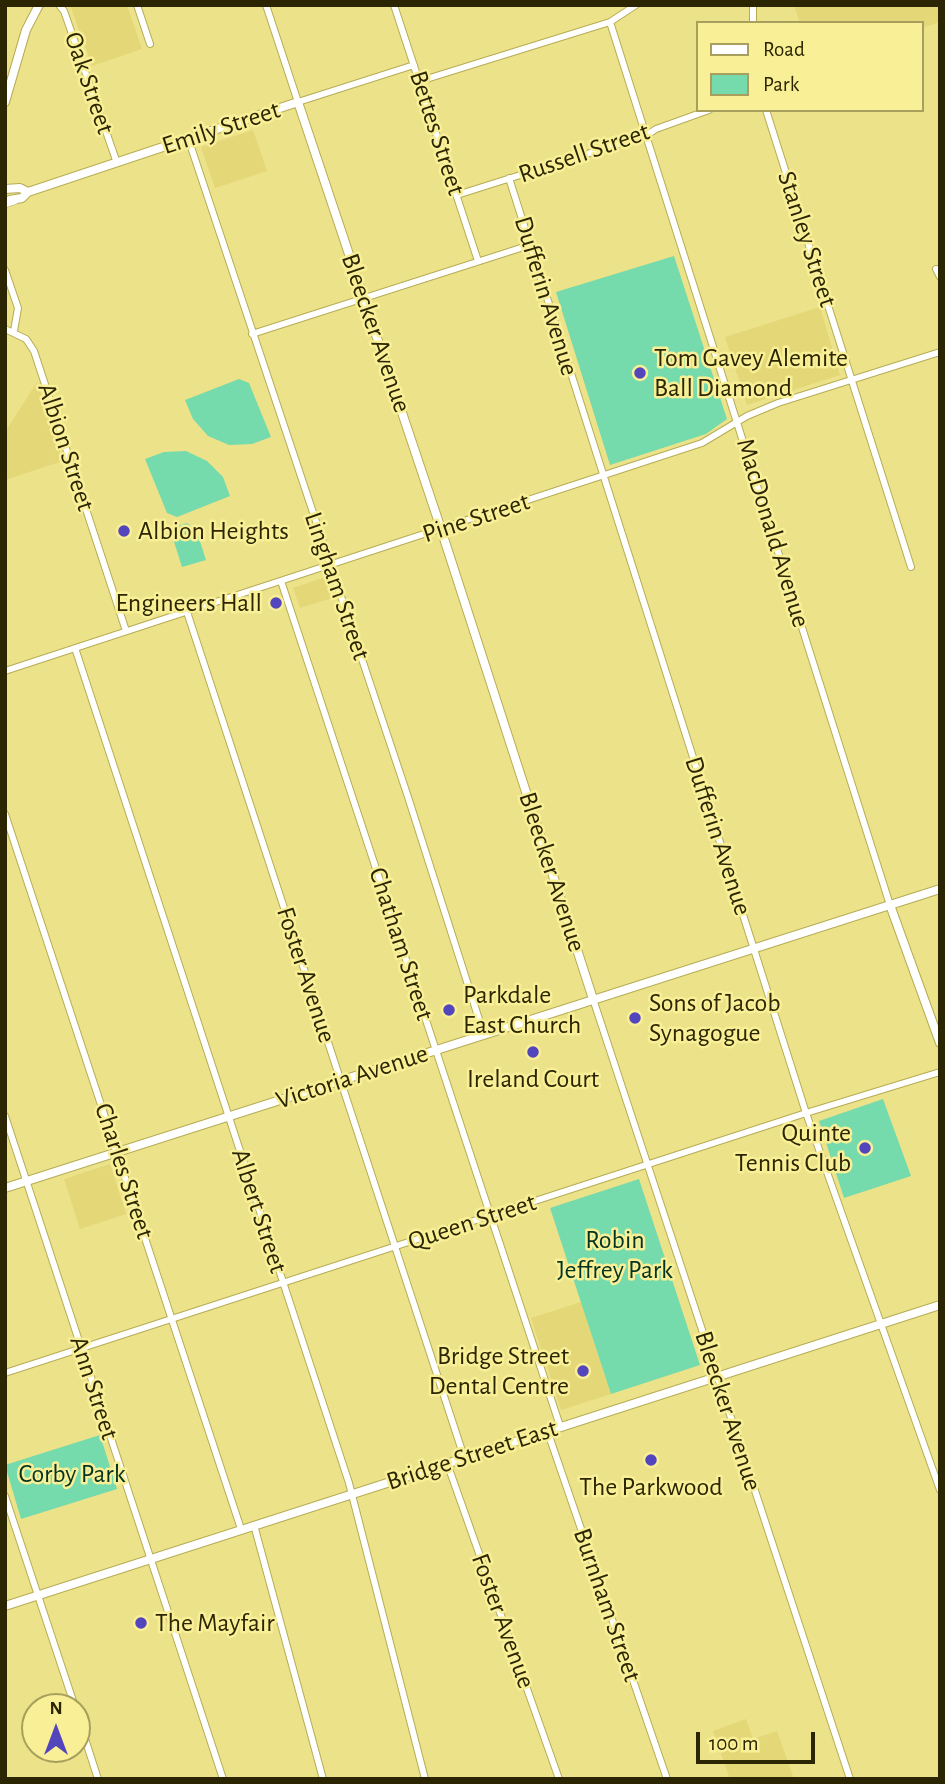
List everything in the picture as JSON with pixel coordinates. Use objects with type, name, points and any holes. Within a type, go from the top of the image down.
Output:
[{"type":"street","points":[[5,102],[26,30],[40,5]]},
{"type":"street","name":"Oak Street","points":[[59,5],[64,11],[117,163]]},
{"type":"street","points":[[137,5],[150,44]]},
{"type":"street","name":"Bleecker Avenue","points":[[266,5],[442,529],[647,1166],[850,1779]]},
{"type":"street","name":"Bettes Street","points":[[394,5],[478,261]]},
{"type":"street","points":[[420,82],[610,22],[636,5]]},
{"type":"street","name":"MacDonald Avenue","points":[[610,22],[890,905],[940,1043]]},
{"type":"street","name":"Emily Street","points":[[8,201],[188,138],[414,65]]},
{"type":"street","name":"Russell Street","points":[[457,195],[647,135],[656,129],[703,112]]},
{"type":"street","name":"Stanley Street","points":[[767,112],[911,567]]},
{"type":"street","name":"Lingham Street","points":[[188,138],[484,1035]]},
{"type":"street","name":"Dufferin Avenue","points":[[509,178],[806,1113],[940,1490]]},
{"type":"street","name":"Emily Street","points":[[5,189],[20,188],[28,192]]},
{"type":"street","points":[[252,334],[530,245]]},
{"type":"street","points":[[936,269],[940,277]]},
{"type":"street","points":[[5,270],[18,308],[14,331],[5,329]]},
{"type":"street","name":"Albion Street","points":[[14,331],[26,339],[34,351],[126,631]]},
{"type":"street","name":"Pine Street","points":[[5,671],[603,477],[702,443],[778,403],[940,352]]},
{"type":"street","name":"Chatham Street","points":[[281,581],[560,1426]]},
{"type":"street","name":"Foster Avenue","points":[[187,612],[464,1457]]},
{"type":"street","name":"Albert Street","points":[[75,648],[351,1494],[425,1779]]},
{"type":"street","name":"Charles Street","points":[[5,814],[8,831],[241,1529]]},
{"type":"street","name":"Victoria Avenue","points":[[5,1188],[940,889]]},
{"type":"street","name":"Queen Street","points":[[5,1373],[940,1072]]},
{"type":"street","name":"Ann Street","points":[[5,1116],[223,1779]]},
{"type":"street","name":"Bridge Street East","points":[[5,1606],[940,1305]]},
{"type":"street","name":"Burnham Street","points":[[547,1430],[667,1779]]},
{"type":"street","name":"Foster Avenue","points":[[447,1463],[559,1779]]},
{"type":"street","points":[[5,1496],[70,1693]]},
{"type":"street","points":[[254,1525],[323,1779]]},
{"type":"street","points":[[91,1757],[98,1779]]},
{"type":"shaded area","points":[[70,5],[127,5],[142,49],[92,66]]},
{"type":"shaded area","points":[[794,5],[940,5],[940,22],[924,27],[924,21],[799,21]]},
{"type":"shaded area","points":[[253,130],[267,171],[215,188],[201,147]]},
{"type":"shaded area","points":[[820,307],[840,375],[747,405],[725,337]]},
{"type":"shaded area","points":[[37,382],[63,461],[5,480],[5,432]]},
{"type":"shaded area","points":[[328,576],[335,597],[300,608],[293,588]]},
{"type":"shaded area","points":[[110,1164],[126,1214],[80,1229],[64,1179]]},
{"type":"shaded area","points":[[581,1302],[611,1394],[561,1410],[531,1318]]},
{"type":"shaded area","points":[[746,1719],[753,1739],[777,1731],[794,1779],[730,1779],[713,1731]]},
{"type":"green space","points":[[674,256],[727,419],[706,434],[610,465],[556,292]]},
{"type":"green space","points":[[239,379],[249,383],[271,437],[252,444],[229,445],[208,436],[193,419],[185,400]]},
{"type":"green space","points":[[186,451],[207,461],[223,477],[230,496],[177,517],[167,513],[145,459],[164,452]]},
{"type":"green space","points":[[187,523],[197,532],[206,560],[182,567],[170,529]]},
{"type":"green space","name":"Quinte Tennis Club","points":[[883,1099],[911,1176],[844,1198],[819,1121]]},
{"type":"green space","name":"Robin Jeffrey Park","points":[[639,1179],[700,1365],[611,1394],[550,1208]]},
{"type":"green space","name":"Corby Park","points":[[100,1435],[117,1489],[21,1519],[5,1465]]},
{"type":"place","name":"Tom Gavey Alemite Ball Diamond","points":[[640,373]]},
{"type":"place","name":"Albion Heights","points":[[124,531]]},
{"type":"place","name":"Engineers Hall","points":[[276,603]]},
{"type":"place","name":"Parkdale East Church","points":[[449,1010]]},
{"type":"place","name":"Sons of Jacob Synagogue","points":[[635,1018]]},
{"type":"place","name":"Ireland Court","points":[[533,1052]]},
{"type":"place","name":"Quinte Tennis Club","points":[[865,1148]]},
{"type":"place","name":"Bridge Street Dental Centre","points":[[583,1371]]},
{"type":"place","name":"The Parkwood","points":[[651,1460]]},
{"type":"place","name":"The Mayfair","points":[[141,1623]]}]
